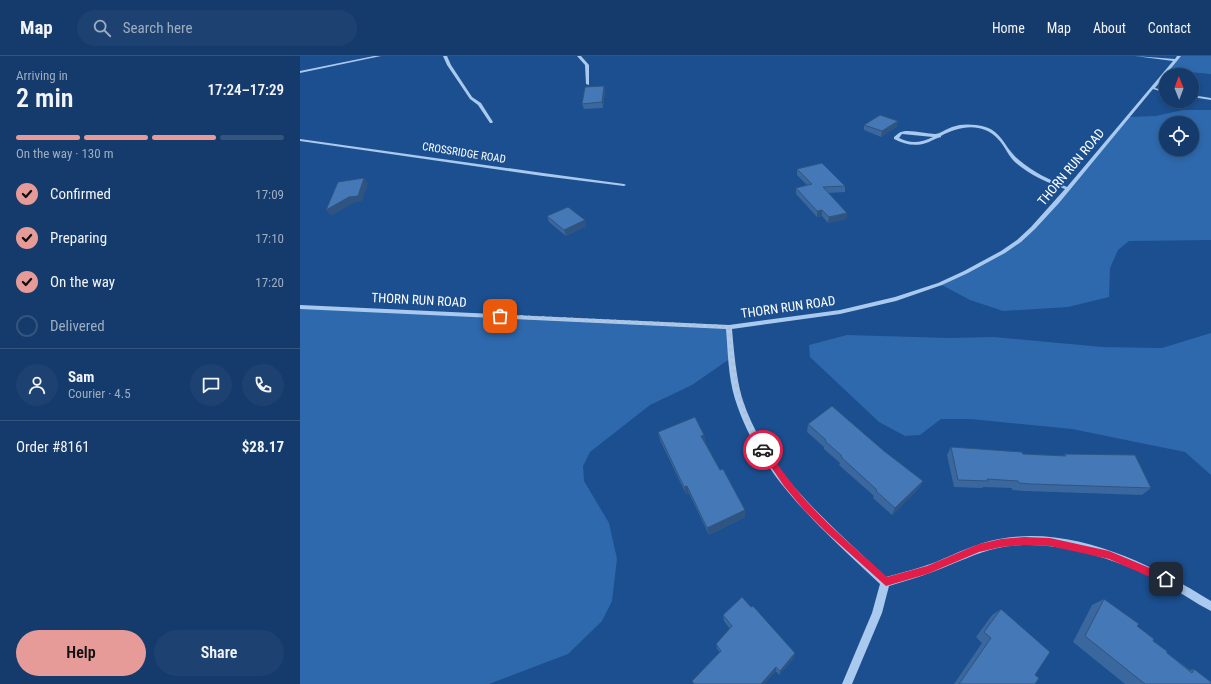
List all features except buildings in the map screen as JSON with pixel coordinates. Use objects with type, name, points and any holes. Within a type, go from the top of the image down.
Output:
[{"type":"street","points":[[300,72],[379,56]]},
{"type":"street","points":[[445,56],[449,65],[472,98],[480,104],[492,122]]},
{"type":"street","points":[[579,56],[587,65],[588,84]]},
{"type":"street","points":[[1137,56],[1175,60]]},
{"type":"street","name":"THORN RUN ROAD","points":[[300,307],[729,327],[840,312],[896,299],[940,284],[985,262],[1019,241],[1068,189],[1179,56]]},
{"type":"street","points":[[1152,88],[1159,90]]},
{"type":"street","points":[[1199,97],[1211,99]]},
{"type":"street","points":[[939,136],[913,132],[901,133],[896,138],[904,143],[915,144],[939,136],[960,126],[980,127],[993,132],[1005,143],[1016,160],[1040,178],[1068,189]]},
{"type":"street","name":"CROSSRIDGE ROAD","points":[[300,140],[449,160],[572,179],[624,185]]},
{"type":"street","points":[[729,327],[731,358],[740,400],[758,440],[770,462],[786,483],[818,518],[886,582]]},
{"type":"street","points":[[886,582],[927,570],[979,548],[1001,543],[1050,542],[1109,555],[1178,585],[1211,606]]},
{"type":"street","points":[[847,684],[877,614],[886,582]]},
{"type":"shaded area","points":[[1179,56],[1211,56],[1211,74],[1199,73],[1199,68],[1169,68]]},
{"type":"shaded area","points":[[1183,110],[1211,110],[1211,240],[1129,241],[1118,250],[1110,268],[1109,297],[1068,307],[1003,311],[970,300],[940,284],[1003,252],[1033,228],[1128,117],[1156,116]]},
{"type":"shaded area","points":[[300,307],[729,327],[731,358],[692,385],[650,405],[590,452],[583,466],[584,481],[609,523],[617,559],[612,601],[602,621],[568,654],[489,684],[300,684]]},
{"type":"shaded area","points":[[1211,333],[1211,475],[1185,452],[1072,429],[971,419],[941,419],[920,435],[905,436],[879,422],[810,357],[809,345],[847,335],[949,338],[993,337],[1102,347],[1162,348]]},
{"type":"way so far","points":[[500,316],[729,327],[734,379],[747,419],[763,450]]},
{"type":"route","points":[[763,450],[786,483],[807,507],[828,529],[886,582],[927,570],[979,548],[1001,543],[1024,541],[1050,542],[1109,555],[1166,579]]}]
